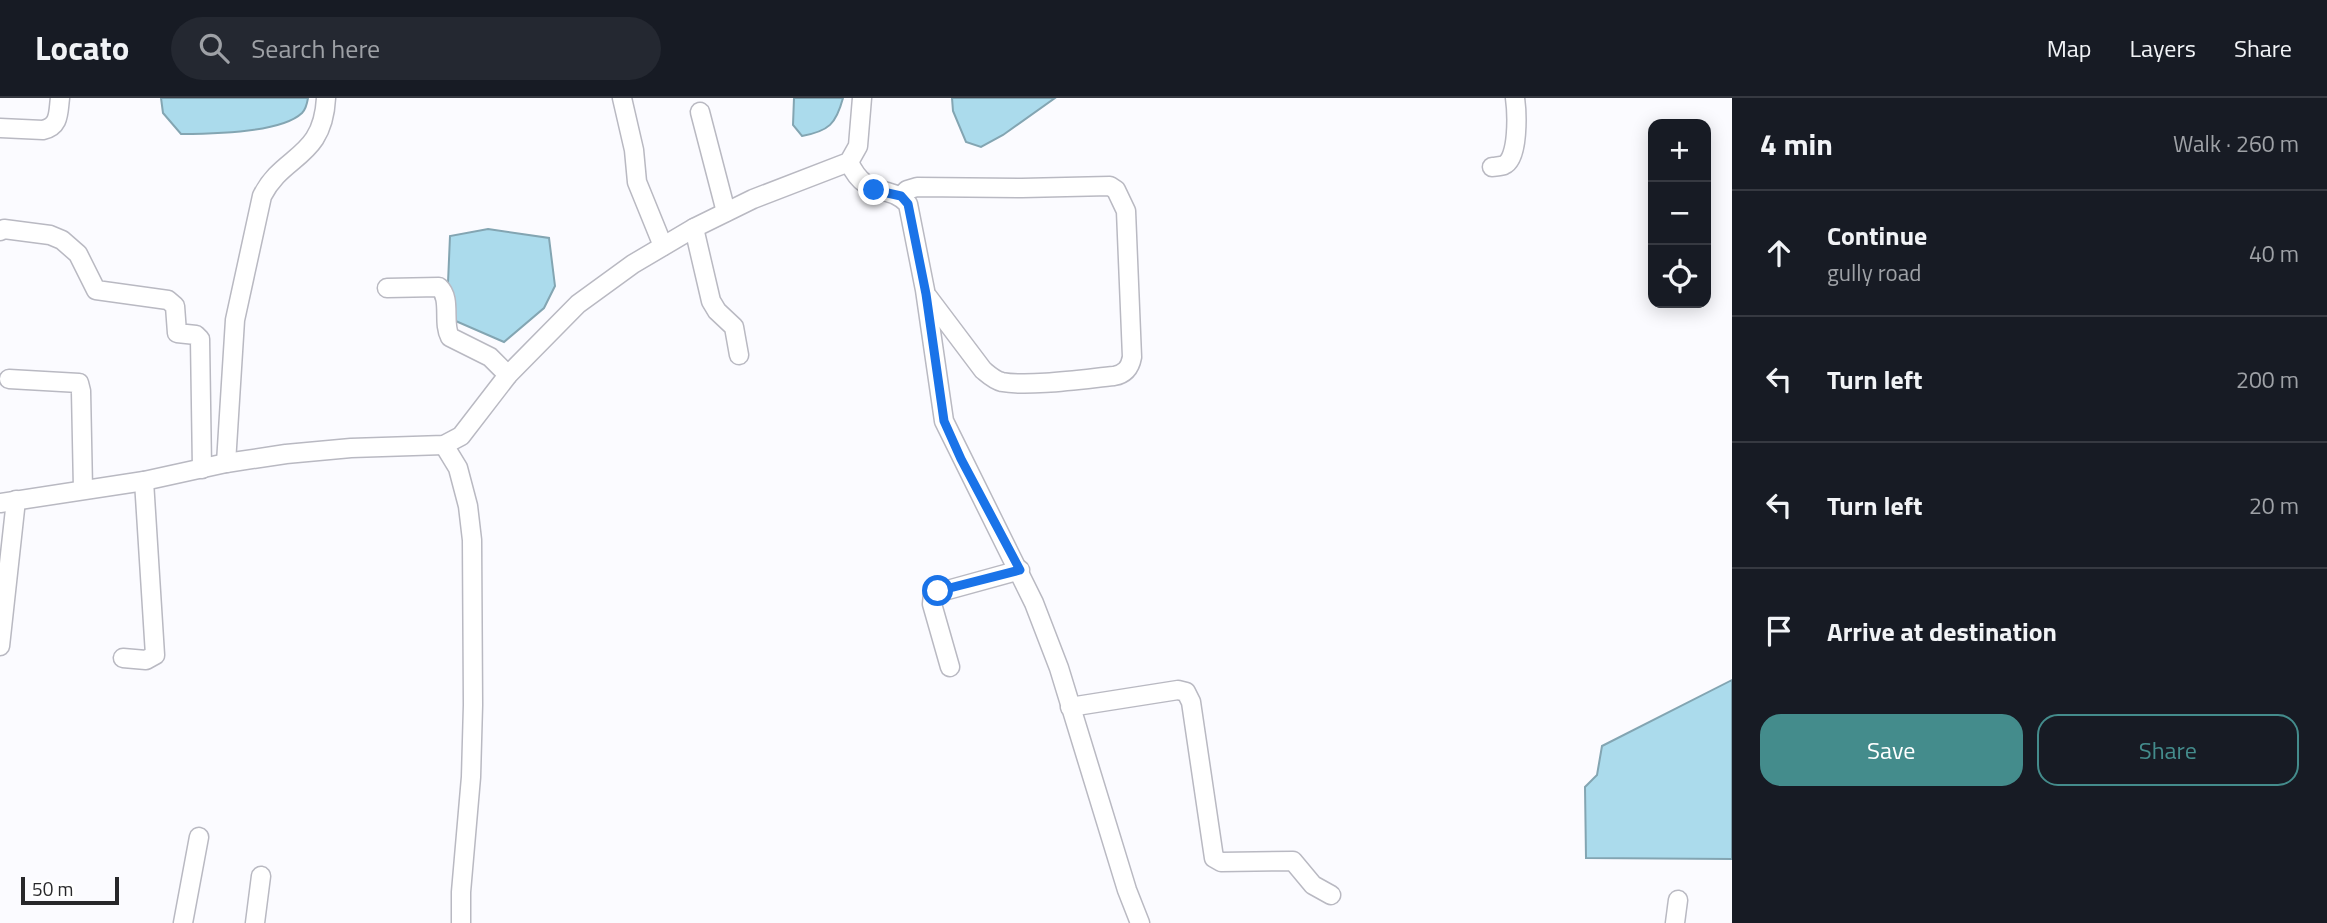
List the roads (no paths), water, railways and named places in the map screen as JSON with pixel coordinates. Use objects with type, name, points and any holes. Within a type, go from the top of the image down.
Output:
[{"type":"street","points":[[0,128],[50,128],[57,121],[60,98]]},
{"type":"street","points":[[226,463],[235,320],[262,196],[276,176],[312,143],[322,125],[326,98]]},
{"type":"street","points":[[622,98],[634,150],[637,183],[663,246]]},
{"type":"street","points":[[0,646],[8,502],[144,481],[226,463],[286,454],[351,448],[444,445],[461,436],[508,375],[578,304],[633,264],[694,228],[753,199],[849,162],[858,146],[862,98]]},
{"type":"street","points":[[1492,167],[1503,166],[1510,159],[1515,140],[1516,98]]},
{"type":"street","points":[[700,113],[726,212]]},
{"type":"street","points":[[849,162],[867,186],[901,196],[908,204],[926,294],[944,421],[961,459],[1020,570],[1059,668],[1127,890],[1140,923]]},
{"type":"street","points":[[901,196],[907,190],[917,187],[1110,186],[1116,190],[1126,211],[1132,357],[1130,365],[1121,375],[1114,376],[1044,382],[1003,383],[994,380],[983,370],[926,294]]},
{"type":"street","points":[[694,228],[711,301],[717,311],[734,327],[739,355]]},
{"type":"street","points":[[0,231],[4,229],[57,236],[78,254],[96,290],[168,300],[175,306],[177,333],[196,335],[200,339],[202,469]]},
{"type":"street","points":[[387,288],[439,288],[445,296],[446,327],[450,337],[490,357],[508,375]]},
{"type":"street","points":[[9,379],[79,383],[83,489]]},
{"type":"street","points":[[444,445],[458,468],[468,506],[472,540],[471,777],[461,892],[461,923]]},
{"type":"street","points":[[123,658],[146,660],[155,655],[144,481]]},
{"type":"street","points":[[950,667],[932,604],[933,594],[1020,570]]},
{"type":"street","points":[[1070,707],[1178,690],[1186,692],[1191,702],[1214,858],[1221,862],[1293,860],[1312,885],[1331,895]]},
{"type":"street","points":[[183,923],[199,837]]},
{"type":"street","points":[[255,923],[261,876]]},
{"type":"street","points":[[1675,923],[1678,900]]},
{"type":"water","points":[[161,98],[308,98],[302,113],[278,125],[244,131],[181,134],[163,113]]},
{"type":"water","points":[[794,98],[843,98],[830,125],[819,132],[802,136],[793,125]]},
{"type":"water","points":[[952,98],[1055,98],[1003,135],[981,147],[966,142],[953,111]]},
{"type":"water","points":[[488,229],[549,238],[555,286],[544,308],[504,342],[451,319],[447,306],[450,236]]},
{"type":"water","points":[[1732,680],[1732,859],[1586,858],[1585,787],[1597,775],[1602,746]]}]
